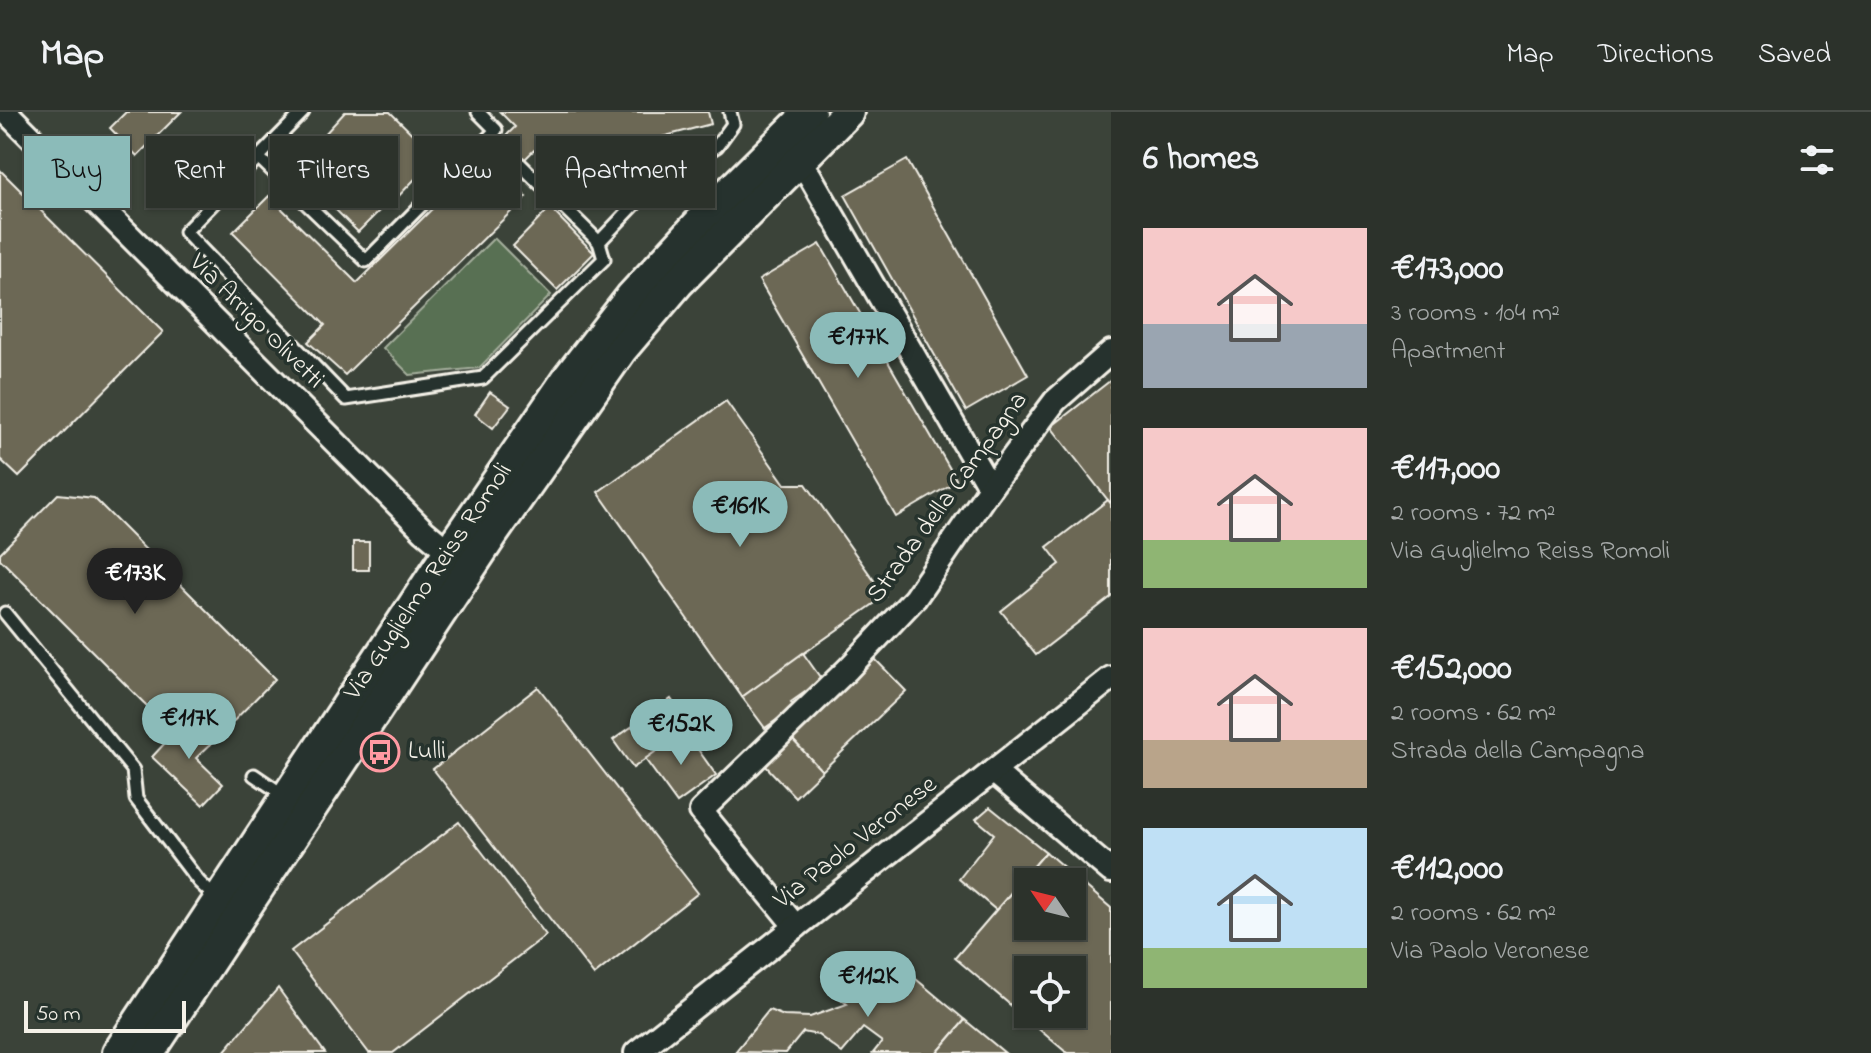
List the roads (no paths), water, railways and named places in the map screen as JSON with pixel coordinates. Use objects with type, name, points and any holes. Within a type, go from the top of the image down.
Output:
[{"type":"main road","name":"Via Guglielmo Reiss Romoli","points":[[788,152],[810,112]]},
{"type":"main road","name":"Via Guglielmo Reiss Romoli","points":[[118,1053],[228,910],[459,561],[528,433],[600,335],[714,207],[848,112]]},
{"type":"main road","name":"Via Guglielmo Reiss Romoli","points":[[149,1053],[228,910]]},
{"type":"street","name":"Via Arrigo Olivetti","points":[[6,112],[428,536],[459,561]]},
{"type":"street","points":[[788,152],[810,176],[990,488]]},
{"type":"street","name":"Strada della Campagna","points":[[796,927],[701,811],[848,669],[915,598],[990,488],[1055,401],[1111,352]]},
{"type":"street","name":"Via Paolo Veronese","points":[[636,1053],[1111,678]]},
{"type":"street","points":[[993,771],[1111,871]]},
{"type":"lane","points":[[303,112],[185,232],[346,399],[483,378],[604,259],[599,242],[520,164]]},
{"type":"lane","points":[[258,157],[366,261],[496,130],[478,112]]},
{"type":"lane","points":[[599,242],[679,158],[704,154],[717,146],[733,124],[730,112]]},
{"type":"lane","points":[[5,613],[133,770],[136,799],[199,882],[228,910]]},
{"type":"lane","points":[[254,775],[298,804]]},
{"type":"place","name":"Lulli","points":[[380,752]]}]
